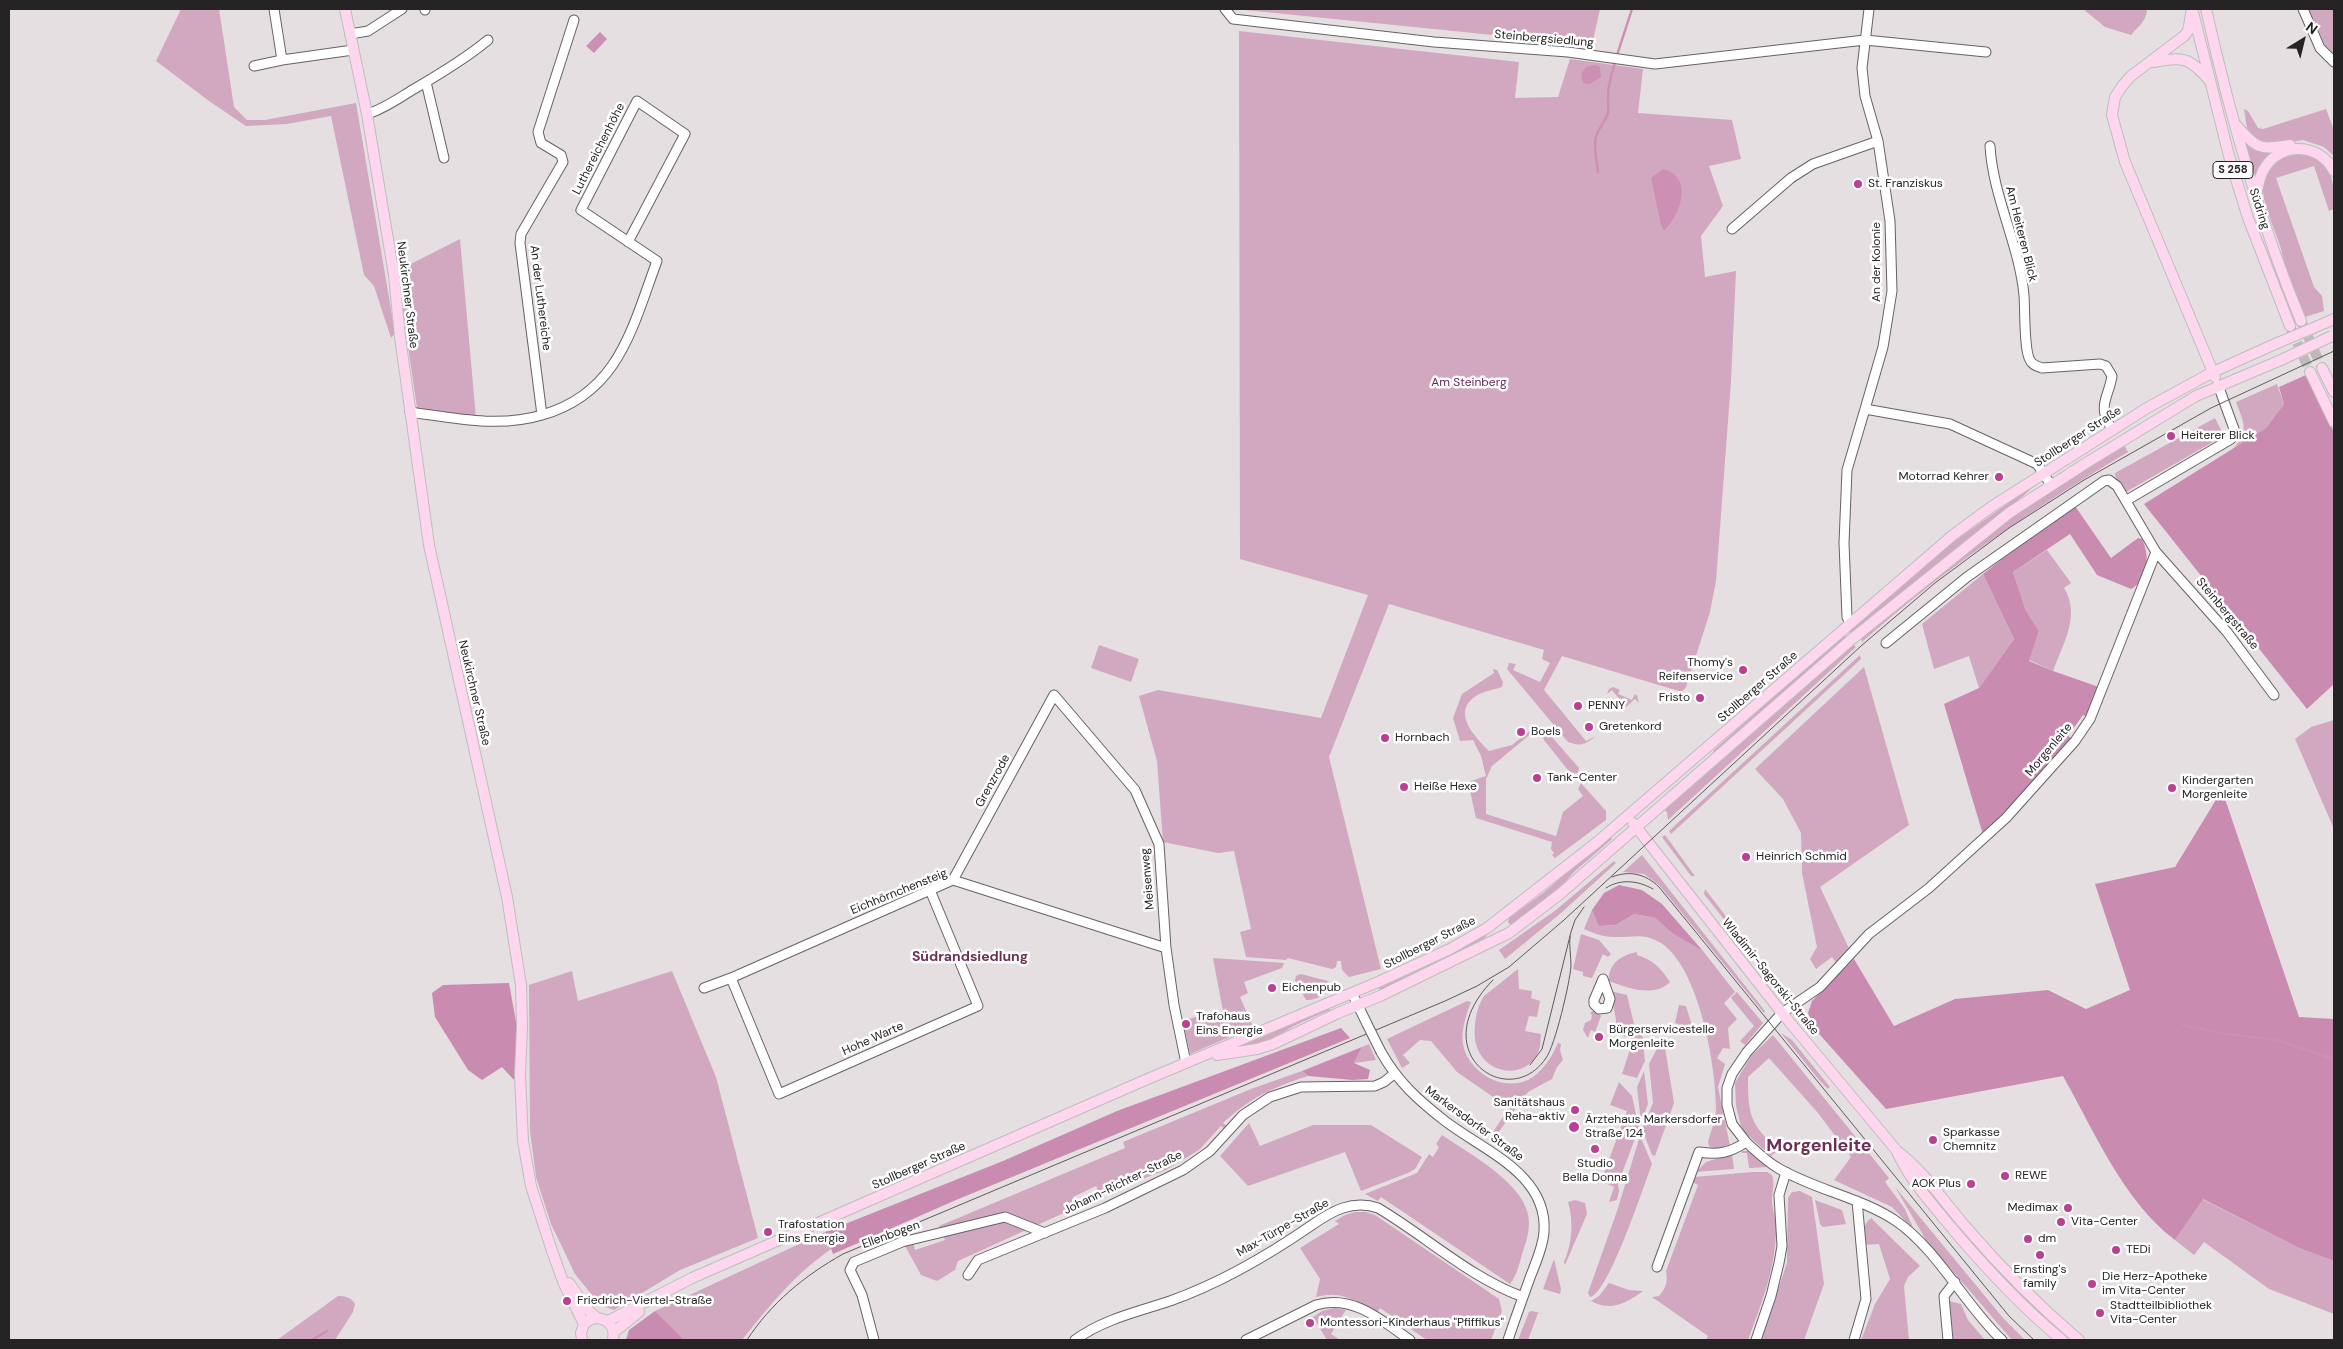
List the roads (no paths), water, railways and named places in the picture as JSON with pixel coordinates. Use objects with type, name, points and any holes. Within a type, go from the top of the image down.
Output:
[{"type":"main road","name":"Neukirchner Straße","points":[[344,9],[366,114],[394,275],[410,412],[429,545],[505,888],[522,985],[520,1075],[523,1141],[531,1186],[564,1284],[584,1324]]},
{"type":"main road","name":"S 258","points":[[2192,9],[2188,31],[2127,81],[2115,97],[2112,115],[2125,162],[2213,372]]},
{"type":"main road","name":"Südring","points":[[2192,9],[2229,156],[2248,218],[2290,326]]},
{"type":"main road","name":"Südring","points":[[2206,9],[2234,123],[2256,199],[2301,321]]},
{"type":"main road","name":"S 258","points":[[2144,67],[2173,58],[2186,60],[2197,67],[2209,81]]},
{"type":"main road","name":"S 258","points":[[2234,123],[2248,139],[2260,147],[2274,149],[2307,144],[2317,147],[2334,160]]},
{"type":"main road","name":"S 258","points":[[2256,199],[2264,169],[2278,155],[2287,151],[2298,148],[2315,152],[2329,163],[2334,171]]},
{"type":"main road","name":"Stollberger Straße","points":[[608,1321],[692,1278],[1450,950],[1487,928],[1525,900],[1627,816],[1953,535],[1992,507],[2112,429],[2213,372],[2331,319]]},
{"type":"main road","name":"Stollberger Straße","points":[[1189,1062],[1223,1053],[1257,1049],[1273,1044],[1358,1004],[1380,996],[1509,932],[1550,903],[1904,595],[2009,513],[2196,396],[2333,336]]},
{"type":"main road","points":[[2322,368],[2334,392]]},
{"type":"main road","points":[[2213,372],[2218,385]]},
{"type":"main road","points":[[2310,372],[2334,422]]},
{"type":"main road","name":"Wladimir-Sagorski-Straße","points":[[1627,816],[1782,1013],[1897,1151],[1915,1164],[1964,1225],[2006,1272],[2044,1310],[2079,1340]]},
{"type":"main road","name":"Wladimir-Sagorski-Straße","points":[[1897,1151],[1906,1172],[1972,1251],[2021,1303],[2062,1340]]},
{"type":"main road","name":"Neukirchner Straße","points":[[562,1274],[589,1311],[597,1318]]},
{"type":"main road","name":"Stollberger Straße","points":[[613,1336],[657,1297]]},
{"type":"main road","points":[[580,1339],[584,1324],[597,1318],[608,1321],[613,1336]]},
{"type":"street","points":[[274,9],[282,60]]},
{"type":"street","points":[[350,34],[368,31],[402,9]]},
{"type":"street","name":"Steinbergsiedlung","points":[[1225,9],[1233,19],[1434,42],[1568,52],[1655,64],[1865,40],[1986,52]]},
{"type":"street","points":[[1732,229],[1791,178],[1814,164],[1878,142],[1865,96],[1862,68],[1869,9]]},
{"type":"street","points":[[2303,9],[2320,48],[2334,62]]},
{"type":"street","name":"An der Luthereiche","points":[[542,415],[520,243],[521,234],[562,162],[562,155],[541,144],[538,132],[574,20]]},
{"type":"street","points":[[366,114],[379,110],[470,56],[488,40]]},
{"type":"street","points":[[254,66],[353,50]]},
{"type":"street","points":[[426,82],[444,158]]},
{"type":"street","name":"Luthereichenhöhe","points":[[542,415],[568,406],[594,388],[616,360],[625,344],[657,261],[628,242],[581,210],[637,101],[685,134],[628,242]]},
{"type":"street","name":"An der Kolonie","points":[[1850,623],[1847,617],[1844,543],[1847,470],[1883,347],[1892,291],[1890,221],[1878,142]]},
{"type":"street","name":"Am Heiteren Blick","points":[[1990,146],[1994,180],[2017,256],[2028,357],[2035,366],[2042,368],[2100,364],[2106,366],[2112,376],[2104,403],[2108,424],[2112,429]]},
{"type":"street","points":[[2127,500],[2231,439],[2234,429],[2218,385]]},
{"type":"street","points":[[1865,410],[1950,424],[2036,464],[2045,473],[2051,485]]},
{"type":"street","points":[[410,412],[476,421],[528,419],[542,415]]},
{"type":"street","points":[[1886,643],[1967,577],[2104,481],[2113,482],[2127,500],[2156,552]]},
{"type":"street","name":"Steinbergstraße","points":[[2156,552],[2227,632],[2274,696]]},
{"type":"street","name":"Morgenleite","points":[[2002,1340],[1992,1332],[1955,1282],[1909,1232],[1896,1221],[1858,1201],[1786,1172],[1760,1155],[1746,1142],[1732,1124],[1727,1088],[1738,1064],[1782,1013],[1820,987],[1869,934],[1962,860],[2021,802],[2075,741],[2090,719],[2156,552]]},
{"type":"street","name":"Meisenweg","points":[[1054,695],[1135,790],[1159,844],[1166,948],[1174,1005],[1189,1062]]},
{"type":"street","name":"Grenzrode","points":[[953,880],[1054,695]]},
{"type":"street","name":"Eichhörnchensteig","points":[[704,988],[731,978],[953,880],[1166,948]]},
{"type":"street","name":"Hohe Warte","points":[[731,978],[778,1094],[978,1006],[930,890]]},
{"type":"street","name":"Markersdorfer Straße","points":[[1352,993],[1381,1052],[1394,1074],[1408,1090],[1446,1122],[1515,1169],[1526,1180],[1537,1196],[1544,1216],[1544,1234],[1508,1340]]},
{"type":"street","name":"Johann-Richter-Straße","points":[[968,1275],[978,1260],[1105,1208],[1183,1170],[1210,1151],[1243,1116],[1270,1097],[1301,1087],[1375,1086],[1394,1074]]},
{"type":"street","points":[[1657,1267],[1700,1152],[1718,1155],[1735,1149],[1746,1142]]},
{"type":"street","points":[[1756,1340],[1771,1296],[1779,1263],[1782,1246],[1779,1195],[1786,1172]]},
{"type":"street","points":[[1854,1340],[1866,1299],[1858,1201]]},
{"type":"street","name":"Max-Türpe-Straße","points":[[1075,1340],[1086,1332],[1118,1317],[1169,1301],[1206,1286],[1260,1258],[1321,1218],[1350,1204],[1366,1203],[1378,1208],[1464,1266],[1522,1298]]},
{"type":"street","name":"Ellenbogen","points":[[874,1340],[862,1295],[850,1270],[854,1262],[902,1242],[1005,1217],[1045,1233]]},
{"type":"street","points":[[1948,1340],[1944,1296],[1955,1282]]},
{"type":"street","points":[[1246,1340],[1316,1305],[1328,1301],[1342,1301],[1365,1310],[1410,1340]]},
{"type":"waterway","points":[[1598,172],[1595,141],[1608,113],[1608,89],[1616,57],[1632,9]]},
{"type":"waterway","points":[[2183,1025],[2225,1034],[2277,1040],[2334,1059]]},
{"type":"waterway","points":[[312,1340],[327,1331]]},
{"type":"tunnel","points":[[2302,323],[2322,368]]},
{"type":"tunnel","points":[[2291,329],[2310,372]]},
{"type":"tram line","points":[[747,1340],[767,1314],[789,1291],[843,1254],[1445,1001],[1477,986],[1509,967],[1564,920],[1861,646],[1935,583],[2009,528],[2084,480],[2211,408],[2334,351]]},
{"type":"tram line","points":[[1612,877],[1625,874],[1643,876],[1659,887],[2009,1316],[2034,1340]]},
{"type":"tram line","points":[[1606,888],[1618,883],[1630,882],[1642,884],[1653,889]]},
{"type":"tram line","points":[[1530,1065],[1542,1049],[1571,932],[1575,920],[1584,907]]},
{"type":"tram line","points":[[1493,980],[1473,1006],[1466,1030],[1469,1051],[1479,1067],[1494,1076],[1512,1079],[1530,1073],[1546,1058],[1550,1051],[1570,974],[1570,936]]},
{"type":"place","name":"St. Franziskus","points":[[1858,184]]},
{"type":"place","name":"Heiterer Blick","points":[[2171,436]]},
{"type":"place","name":"Motorrad Kehrer","points":[[1999,477]]},
{"type":"place","name":"Thomy's Reifenservice","points":[[1743,670]]},
{"type":"place","name":"Fristo","points":[[1700,698]]},
{"type":"place","name":"PENNY","points":[[1578,706]]},
{"type":"place","name":"Gretenkord","points":[[1589,727]]},
{"type":"place","name":"Boels","points":[[1521,732]]},
{"type":"place","name":"Hornbach","points":[[1385,738]]},
{"type":"place","name":"Tank-Center","points":[[1537,778]]},
{"type":"place","name":"Heiße Hexe","points":[[1404,787]]},
{"type":"place","name":"Kindergarten Morgenleite","points":[[2172,788]]},
{"type":"place","name":"Heinrich Schmid","points":[[1746,857]]},
{"type":"place","name":"Eichenpub","points":[[1272,988]]},
{"type":"place","name":"Trafohaus Eins Energie","points":[[1186,1024]]},
{"type":"place","name":"Bürgerservicestelle Morgenleite","points":[[1599,1037]]},
{"type":"place","name":"Sanitätshaus Reha-aktiv","points":[[1575,1110]]},
{"type":"place","name":"Ärztehaus Markersdorfer Straße 124","points":[[1574,1127]]},
{"type":"place","name":"Sparkasse Chemnitz","points":[[1933,1140]]},
{"type":"place","name":"Studio Bella Donna","points":[[1595,1149]]},
{"type":"place","name":"REWE","points":[[2005,1176]]},
{"type":"place","name":"AOK Plus","points":[[1971,1184]]},
{"type":"place","name":"Medimax","points":[[2068,1208]]},
{"type":"place","name":"Vita-Center","points":[[2061,1222]]},
{"type":"place","name":"Trafostation Eins Energie","points":[[768,1232]]},
{"type":"place","name":"dm","points":[[2028,1239]]},
{"type":"place","name":"TEDi","points":[[2116,1250]]},
{"type":"place","name":"Ernsting's family","points":[[2040,1255]]},
{"type":"place","name":"Die Herz-Apotheke im Vita-Center","points":[[2092,1284]]},
{"type":"place","name":"Friedrich-Viertel-Straße","points":[[567,1301]]},
{"type":"place","name":"Stadtteilbibliothek Vita-Center","points":[[2100,1313]]},
{"type":"place","name":"Montessori-Kinderhaus \"Pfiffikus\"","points":[[1310,1323]]},
{"type":"district","name":"Südrandsiedlung","points":[[970,957]]},
{"type":"district","name":"Morgenleite","points":[[1819,1146]]},
{"type":"park label","name":"Am Steinberg","points":[[1469,383]]}]
